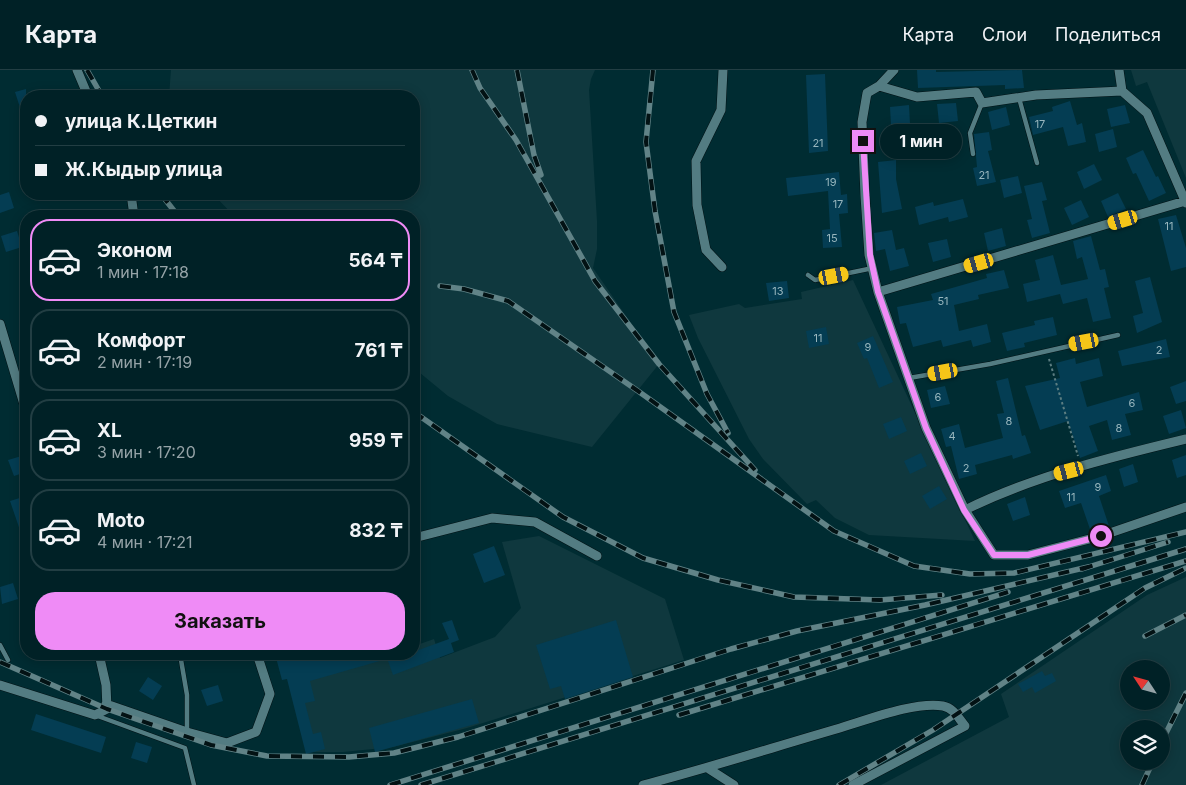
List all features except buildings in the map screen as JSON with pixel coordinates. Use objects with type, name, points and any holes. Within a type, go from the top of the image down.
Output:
[{"type":"street","points":[[77,70],[85,90]]},
{"type":"street","points":[[722,267],[706,250],[697,205],[696,161],[721,110],[723,70]]},
{"type":"street","points":[[894,70],[879,86],[867,92],[862,122],[869,245],[873,268],[878,292],[926,428],[964,510],[994,555],[1028,555],[1101,536],[1186,507]]},
{"type":"street","points":[[878,292],[1186,202],[1147,113],[1122,91],[1119,70]]},
{"type":"street","points":[[879,86],[917,97],[976,92],[982,103],[1019,98],[1122,91]]},
{"type":"street","points":[[0,324],[20,391]]},
{"type":"street","points":[[964,510],[1013,489],[1081,467],[1186,439]]},
{"type":"street","points":[[420,536],[492,518],[534,522],[597,556]]},
{"type":"street","points":[[0,685],[95,715],[106,709],[106,685],[100,660]]},
{"type":"street","points":[[106,704],[187,732],[228,743],[256,732],[270,694],[259,660]]},
{"type":"street","points":[[643,785],[708,769],[785,743],[903,710],[943,706],[952,710],[965,726],[853,785]]},
{"type":"street","points":[[708,769],[734,785]]},
{"type":"lane","points":[[1019,98],[1036,163]]},
{"type":"lane","points":[[973,154],[970,133],[982,103]]},
{"type":"lane","points":[[808,275],[815,280],[873,268]]},
{"type":"lane","points":[[909,378],[990,364],[1118,335]]},
{"type":"lane","points":[[0,645],[8,660]]},
{"type":"lane","points":[[181,660],[187,695],[187,732]]},
{"type":"lane","points":[[95,715],[185,748],[194,785]]},
{"type":"path","points":[[1047,350],[1081,467]]},
{"type":"shaded area","points":[[171,70],[595,70],[589,90],[597,221],[597,249],[593,268],[659,364],[592,447],[497,424],[448,396],[420,373],[420,210],[228,210],[219,200],[420,200],[420,90],[169,90]]},
{"type":"shaded area","points":[[1131,70],[1186,70],[1186,178],[1147,82],[1136,86]]},
{"type":"shaded area","points":[[853,280],[975,541],[869,535],[835,518],[816,500],[807,504],[763,459],[749,439],[698,338],[689,315],[739,304],[745,308],[802,299],[801,292]]},
{"type":"shaded area","points":[[539,536],[665,599],[684,660],[467,728],[393,747],[343,752],[310,752],[292,686],[375,660],[420,660],[420,644],[434,639],[440,658],[495,637],[521,608],[502,542]]},
{"type":"shaded area","points":[[1186,577],[1186,785],[881,785],[1009,717],[1001,694],[1147,595]]},
{"type":"railway","points":[[87,70],[99,90]]},
{"type":"railway","points":[[472,70],[480,88],[516,140],[595,281],[659,364],[755,470]]},
{"type":"railway","points":[[517,70],[534,155],[541,175]]},
{"type":"railway","points":[[653,70],[646,142],[655,211],[674,312],[707,394],[728,433]]},
{"type":"railway","points":[[166,200],[173,210]]},
{"type":"railway","points":[[440,286],[464,289],[508,301],[834,531],[914,566],[970,574],[1014,573],[1186,532]]},
{"type":"railway","points":[[420,416],[563,517],[643,558],[718,580],[794,597],[880,600],[942,595]]},
{"type":"railway","points":[[1082,569],[1168,542]]},
{"type":"railway","points":[[421,785],[1186,549]]},
{"type":"railway","points":[[679,715],[1186,561]]},
{"type":"railway","points":[[0,662],[107,709],[211,745],[267,756],[349,757],[394,753],[458,737],[731,649],[797,631],[925,605],[1088,567]]},
{"type":"railway","points":[[839,785],[933,730],[1145,588],[1186,568]]},
{"type":"railway","points":[[390,785],[1008,592]]},
{"type":"railway","points":[[1145,636],[1186,615]]},
{"type":"railway","points":[[1170,725],[1186,693]]},
{"type":"railway","points":[[1142,785],[1149,770]]},
{"type":"route","points":[[863,141],[870,255],[878,292],[894,332],[926,428],[964,510],[994,555],[1028,555],[1101,536]]}]
